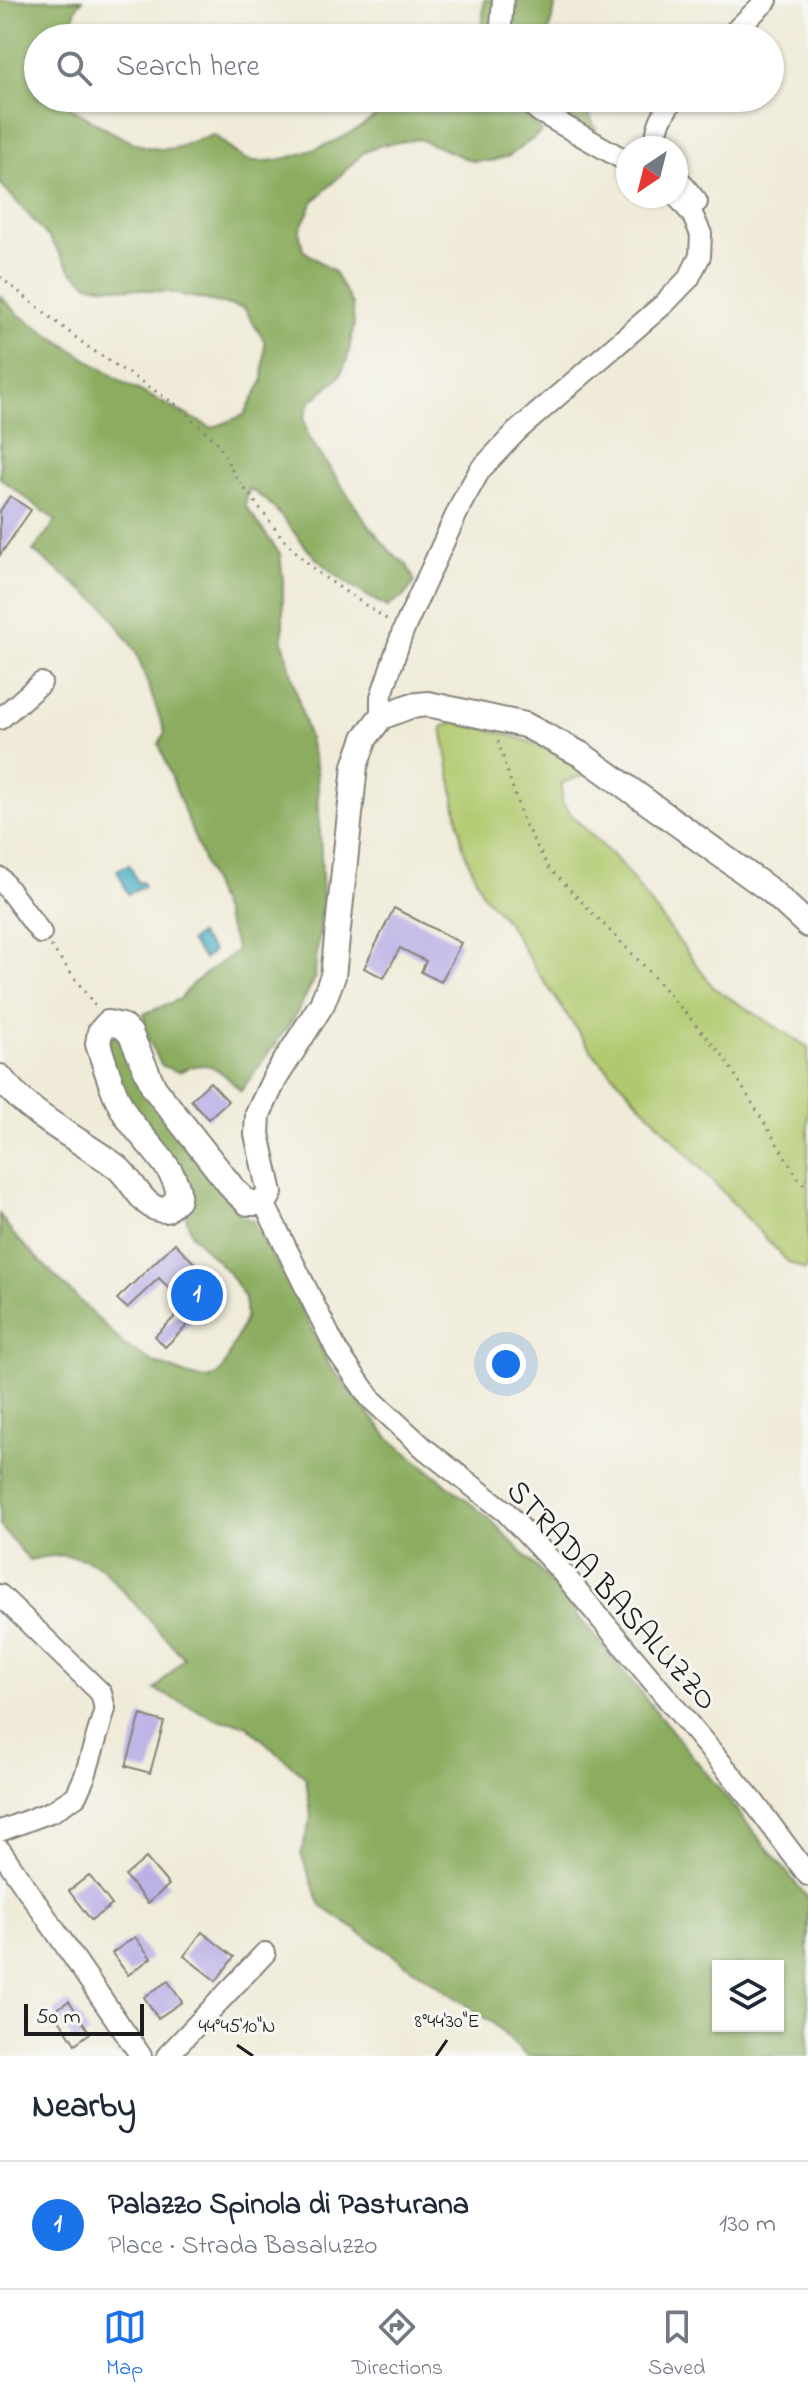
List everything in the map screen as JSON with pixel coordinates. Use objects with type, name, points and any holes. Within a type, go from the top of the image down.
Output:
[{"type":"main road","points":[[0,1077],[32,1111],[118,1168],[150,1206],[160,1210],[171,1207],[178,1199],[178,1188],[169,1170],[125,1115],[98,1044],[100,1032],[108,1023],[122,1026],[130,1033],[154,1088],[241,1198],[256,1205],[264,1203],[270,1193],[257,1134],[258,1114],[275,1078],[322,1004],[333,976],[355,766],[365,738],[381,717],[410,706],[428,704],[525,725],[582,755],[771,891],[808,925]]},
{"type":"street","points":[[501,24],[503,0]]},
{"type":"street","points":[[742,24],[767,0]]},
{"type":"street","points":[[540,112],[616,155]]},
{"type":"street","points":[[656,136],[666,112]]},
{"type":"street","points":[[688,192],[700,207],[692,214]]},
{"type":"street","points":[[381,717],[381,697],[403,631],[462,502],[480,470],[517,431],[664,304],[689,278],[700,256],[701,234],[687,208]]},
{"type":"street","points":[[0,719],[41,683]]},
{"type":"street","points":[[0,878],[41,933]]},
{"type":"street","name":"STRADA BASALUZZO","points":[[264,1203],[337,1351],[370,1398],[425,1449],[506,1512],[560,1570],[753,1801],[808,1875]]},
{"type":"street","points":[[0,1595],[101,1693],[105,1709],[76,1796],[53,1811],[0,1831]]},
{"type":"street","points":[[0,1850],[141,2056]]},
{"type":"street","points":[[167,2056],[265,1953]]},
{"type":"path","points":[[0,277],[88,347],[178,406],[218,443],[235,476],[284,540],[318,573],[403,631]]},
{"type":"path","points":[[491,718],[523,821],[549,868],[645,967],[724,1057],[800,1181],[808,1189]]},
{"type":"path","points":[[41,933],[108,1023]]},
{"type":"green space","points":[[0,0],[82,0],[76,8],[72,24],[24,24],[24,112],[77,112],[123,138],[151,148],[178,147],[214,135],[248,160],[275,160],[335,141],[381,112],[512,113],[531,118],[542,132],[509,156],[491,161],[472,161],[419,139],[381,145],[363,153],[313,202],[299,231],[303,250],[334,272],[352,304],[354,324],[347,361],[339,377],[310,402],[304,418],[308,436],[366,522],[391,552],[407,565],[415,582],[403,597],[387,607],[378,602],[319,561],[278,512],[249,489],[245,505],[280,554],[283,641],[317,770],[323,898],[314,980],[294,1018],[241,1091],[220,1071],[207,1065],[179,1072],[162,1066],[145,1033],[144,1014],[180,999],[192,984],[237,950],[159,744],[165,732],[136,652],[106,608],[33,551],[56,521],[0,478],[0,296],[19,315],[124,383],[212,428],[244,415],[263,381],[265,342],[244,308],[168,292],[90,285],[72,272],[50,239],[0,183]]},
{"type":"green space","points":[[484,0],[557,0],[551,24],[483,24]]},
{"type":"green space","points":[[556,112],[586,112],[596,128],[595,134]]},
{"type":"green space","points":[[455,721],[540,746],[589,773],[562,783],[562,802],[574,818],[622,865],[714,988],[808,1047],[808,1265],[805,1270],[788,1262],[593,1053],[507,922],[482,893],[463,848],[442,727]]},
{"type":"green space","points":[[116,1035],[121,1038],[175,1132],[242,1217],[252,1220],[289,1282],[329,1365],[389,1438],[490,1519],[554,1586],[808,1898],[808,2056],[526,2056],[494,2024],[321,1906],[301,1854],[311,1817],[306,1778],[246,1725],[216,1719],[155,1690],[184,1658],[102,1568],[84,1559],[67,1556],[29,1560],[0,1526],[0,1215],[13,1234],[124,1345],[155,1363],[190,1376],[209,1379],[222,1371],[245,1319],[245,1298],[228,1272],[192,1235],[186,1217],[188,1191],[120,1085],[107,1047],[110,1038]]},
{"type":"water","points":[[129,864],[138,883],[142,882],[144,887],[128,894],[117,870]]},
{"type":"water","points":[[198,934],[213,951],[204,959],[190,942]]},
{"type":"building","points":[[10,496],[31,510],[0,555],[0,511]]},
{"type":"building","points":[[394,908],[461,943],[441,982],[421,972],[426,961],[400,948],[384,978],[364,968]]},
{"type":"building","points":[[210,1082],[228,1101],[208,1119],[191,1100]]},
{"type":"building","points":[[175,1243],[222,1292],[165,1347],[155,1336],[186,1306],[159,1278],[127,1308],[117,1299]]},
{"type":"building","points":[[141,1715],[164,1722],[150,1773],[126,1766]]},
{"type":"building","points":[[146,1858],[169,1885],[148,1903],[125,1876]]},
{"type":"building","points":[[89,1875],[112,1905],[91,1920],[69,1891]]},
{"type":"building","points":[[202,1932],[234,1957],[216,1981],[184,1956]]},
{"type":"building","points":[[135,1937],[151,1958],[128,1975],[112,1953]]},
{"type":"building","points":[[168,1981],[182,2002],[158,2018],[144,1997]]},
{"type":"building","points":[[69,2001],[90,2033],[75,2044],[54,2011]]},
{"type":"place","name":"Palazzo Spinola di Pasturana","points":[[197,1295]]}]
